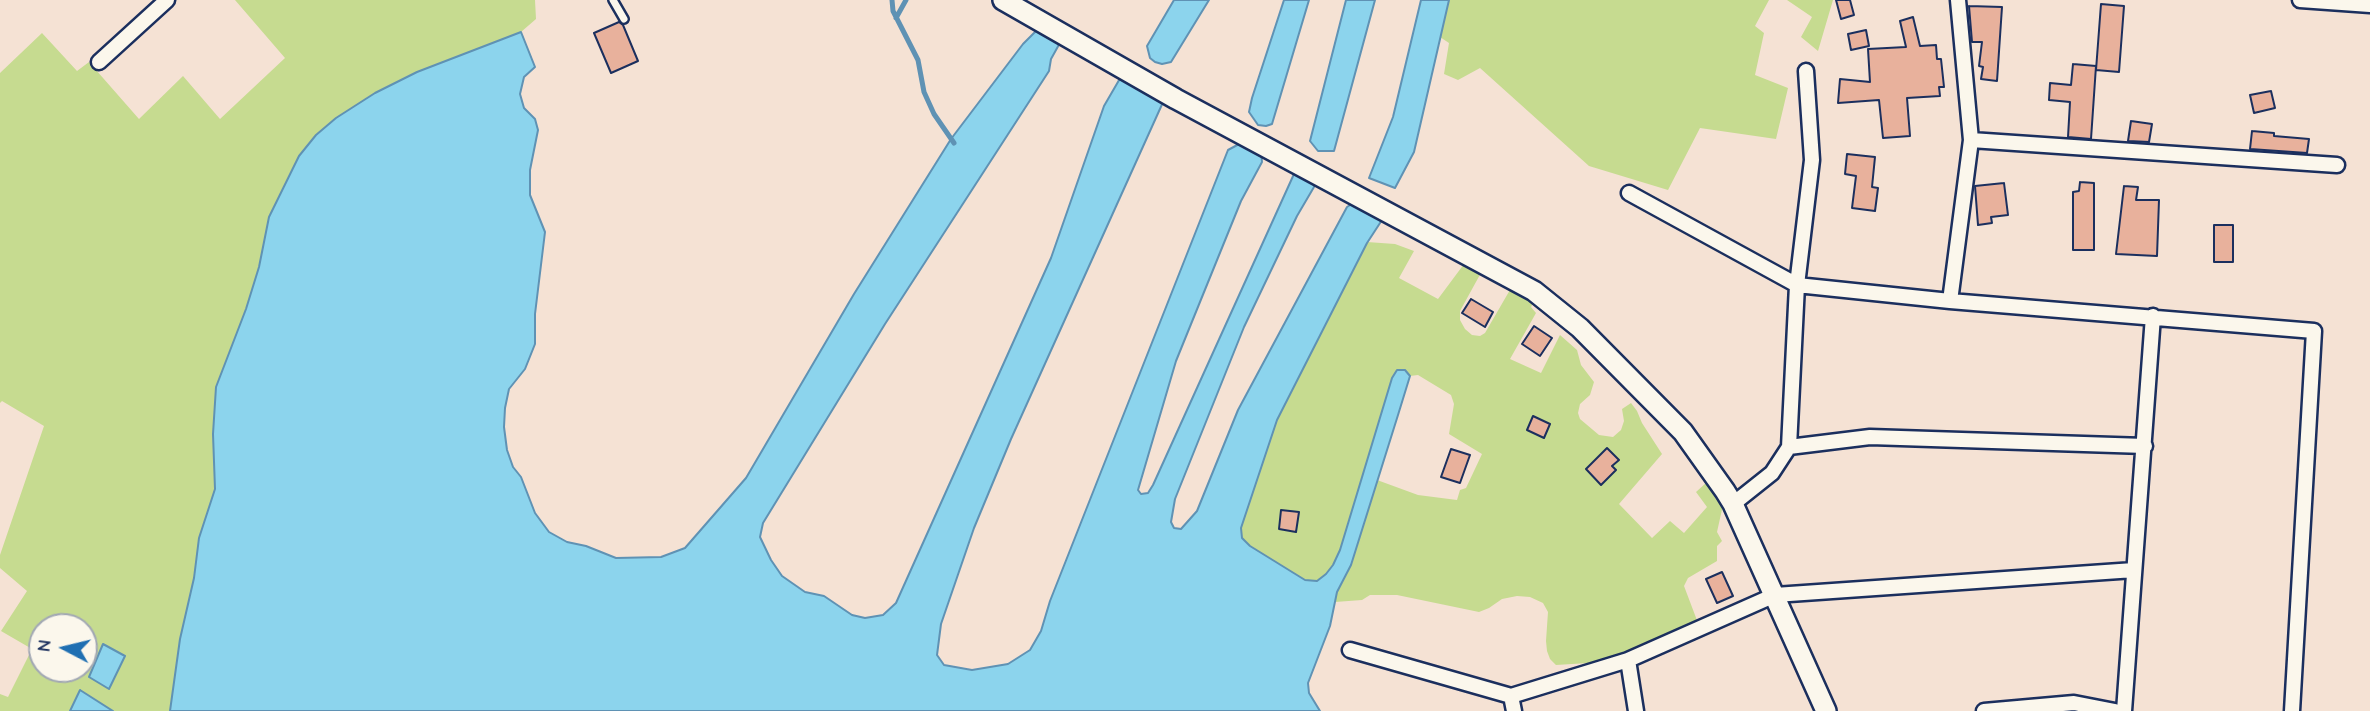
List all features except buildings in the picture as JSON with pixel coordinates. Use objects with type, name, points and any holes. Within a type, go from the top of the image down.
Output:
[{"type":"street","points":[[99,62],[167,0]]},
{"type":"street","points":[[1003,0],[1176,99],[1534,291],[1580,328],[1683,432],[1711,469],[1733,504],[1826,711]]},
{"type":"street","points":[[1950,301],[1971,139],[1958,0]]},
{"type":"street","points":[[2300,0],[2370,5]]},
{"type":"street","points":[[1733,504],[1772,472],[1789,447],[1797,285],[1812,160],[1806,71]]},
{"type":"street","points":[[1971,139],[2337,165]]},
{"type":"street","points":[[1629,193],[1797,285],[1950,301],[2314,331],[2292,711]]},
{"type":"street","points":[[2124,711],[2153,316]]},
{"type":"street","points":[[1789,447],[1870,437],[2145,446]]},
{"type":"street","points":[[1350,650],[1511,696],[1628,660],[1775,596],[2134,570]]},
{"type":"street","points":[[1628,660],[1636,711]]},
{"type":"street","points":[[1511,696],[1514,711]]},
{"type":"street","points":[[1984,711],[2074,703],[2115,711]]},
{"type":"lane","points":[[613,0],[624,19]]},
{"type":"green space","points":[[235,0],[535,0],[536,19],[521,32],[417,72],[375,93],[336,118],[316,135],[299,156],[269,217],[259,267],[246,309],[216,387],[213,433],[215,489],[199,538],[170,711],[113,711],[80,690],[70,711],[0,711],[0,694],[8,697],[28,657],[28,683],[98,683],[98,613],[28,613],[28,647],[1,631],[27,591],[0,568],[0,555],[44,426],[2,401],[0,403],[0,73],[42,33],[77,71],[89,62],[139,119],[183,76],[220,119],[285,58]]},
{"type":"green space","points":[[1449,0],[1769,0],[1755,26],[1764,33],[1755,75],[1788,88],[1776,139],[1700,128],[1668,190],[1589,166],[1480,68],[1458,80],[1444,74],[1449,43],[1440,37]]},
{"type":"green space","points":[[1787,0],[1833,0],[1818,51],[1801,37],[1812,17]]},
{"type":"green space","points":[[1367,242],[1395,244],[1414,251],[1399,278],[1438,299],[1467,260],[1482,271],[1460,311],[1460,320],[1472,335],[1480,336],[1485,333],[1514,283],[1536,297],[1531,307],[1536,313],[1510,359],[1541,373],[1560,335],[1577,350],[1581,365],[1594,382],[1590,395],[1580,404],[1578,413],[1580,419],[1599,435],[1613,437],[1621,430],[1624,421],[1622,409],[1631,403],[1662,454],[1619,504],[1652,538],[1670,521],[1684,533],[1707,507],[1696,492],[1707,482],[1723,505],[1717,532],[1722,541],[1717,546],[1717,561],[1688,578],[1684,586],[1698,623],[1625,653],[1621,661],[1556,665],[1547,651],[1548,612],[1543,603],[1530,597],[1502,599],[1479,612],[1397,595],[1370,595],[1362,600],[1335,602],[1337,592],[1351,565],[1377,480],[1418,495],[1457,500],[1460,490],[1466,488],[1482,454],[1449,434],[1454,404],[1451,395],[1418,375],[1410,376],[1405,371],[1392,378],[1340,550],[1326,574],[1317,581],[1305,580],[1250,546],[1242,538],[1241,528],[1277,420]]},
{"type":"water","points":[[1174,0],[1209,0],[1171,62],[1162,64],[1150,58],[1147,46]]},
{"type":"water","points":[[1284,0],[1309,0],[1272,124],[1258,125],[1249,112]]},
{"type":"water","points":[[1346,0],[1375,0],[1334,151],[1318,151],[1310,141]]},
{"type":"water","points":[[1421,0],[1449,0],[1414,152],[1395,188],[1369,178],[1393,117]]},
{"type":"water","points":[[1046,26],[1061,41],[1051,59],[1049,71],[885,324],[763,523],[760,537],[782,576],[805,592],[824,596],[852,615],[865,618],[883,615],[896,603],[1051,258],[1104,106],[1122,75],[1164,100],[1011,439],[974,528],[941,624],[937,655],[944,665],[972,670],[1008,664],[1030,650],[1041,631],[1050,601],[1228,150],[1241,143],[1261,151],[1262,162],[1241,201],[1176,361],[1138,490],[1141,494],[1148,493],[1153,485],[1294,174],[1301,170],[1315,178],[1314,187],[1297,216],[1244,327],[1175,499],[1171,522],[1174,528],[1181,529],[1197,511],[1238,410],[1347,207],[1356,201],[1382,214],[1382,220],[1367,243],[1277,420],[1241,528],[1242,538],[1250,546],[1305,580],[1317,581],[1326,574],[1340,550],[1392,378],[1397,370],[1405,370],[1410,376],[1398,415],[1351,565],[1337,592],[1330,626],[1308,683],[1309,693],[1320,711],[170,711],[199,538],[215,489],[213,434],[216,387],[246,309],[259,267],[269,217],[299,156],[316,135],[336,118],[375,93],[417,72],[521,32],[535,67],[524,77],[520,94],[524,108],[535,119],[538,130],[530,170],[530,195],[545,232],[535,314],[535,344],[525,369],[509,389],[504,427],[507,450],[535,513],[549,532],[567,542],[616,558],[661,557],[685,548],[746,478],[854,294],[951,139],[1023,44],[1036,31]]},
{"type":"water","points":[[103,644],[125,656],[109,689],[98,682],[98,656]]},
{"type":"water","points":[[80,690],[113,711],[70,711]]},
{"type":"waterway","points":[[892,0],[893,11],[918,60],[924,92],[934,114],[954,143]]},
{"type":"waterway","points":[[896,18],[906,0]]}]
